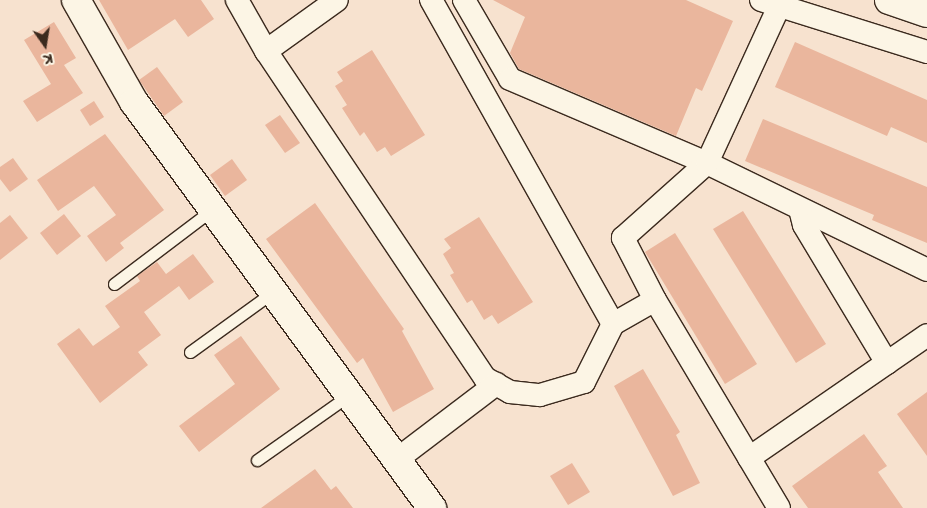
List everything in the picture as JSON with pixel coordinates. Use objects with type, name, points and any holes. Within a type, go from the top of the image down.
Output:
[{"type":"street","points":[[76,0],[134,102],[432,508]]},
{"type":"street","points":[[237,0],[266,51],[485,378],[510,392],[540,395],[584,382],[613,324],[655,300]]},
{"type":"street","points":[[266,51],[337,0]]},
{"type":"street","points":[[431,0],[613,324]]},
{"type":"street","points":[[464,0],[510,79],[707,163],[927,270]]},
{"type":"street","points":[[889,0],[927,13]]},
{"type":"street","points":[[780,508],[655,300],[623,238],[707,163],[774,3],[927,52]]},
{"type":"street","points":[[800,209],[804,225],[887,363]]},
{"type":"street","points":[[750,458],[927,335]]},
{"type":"street","points":[[396,460],[496,384]]},
{"type":"lane","points":[[114,284],[213,209]]},
{"type":"lane","points":[[190,352],[273,292]]},
{"type":"lane","points":[[257,460],[349,395]]},
{"type":"building","points":[[99,0],[201,0],[214,19],[188,37],[175,19],[128,50]]},
{"type":"building","points":[[493,0],[686,0],[733,21],[702,91],[696,88],[676,136],[519,69],[510,53],[525,17]]},
{"type":"building","points":[[54,22],[76,58],[64,65],[83,93],[37,122],[23,101],[51,84],[24,40]]},
{"type":"building","points":[[795,42],[927,100],[927,143],[891,127],[887,136],[775,87]]},
{"type":"building","points":[[372,50],[425,135],[391,156],[385,147],[377,152],[364,132],[360,136],[342,108],[347,105],[335,86],[343,81],[337,72]]},
{"type":"building","points":[[157,67],[183,102],[164,116],[139,80]]},
{"type":"building","points":[[94,101],[104,117],[90,126],[80,110]]},
{"type":"building","points":[[280,115],[300,143],[285,153],[265,125]]},
{"type":"building","points":[[763,119],[927,187],[927,243],[872,220],[874,215],[745,161]]},
{"type":"building","points":[[105,134],[164,210],[120,243],[124,248],[106,262],[87,236],[116,215],[94,186],[58,211],[37,180]]},
{"type":"building","points":[[13,158],[28,179],[10,192],[0,179],[0,167]]},
{"type":"building","points":[[232,159],[247,180],[225,196],[210,175]]},
{"type":"building","points":[[315,203],[404,329],[402,331],[434,389],[393,412],[363,358],[357,363],[266,239]]},
{"type":"building","points":[[743,211],[826,344],[796,363],[713,229]]},
{"type":"building","points":[[64,214],[81,236],[57,255],[40,233]]},
{"type":"building","points":[[10,215],[28,238],[0,260],[0,223]]},
{"type":"building","points":[[479,217],[533,302],[498,324],[492,315],[484,320],[472,300],[467,303],[450,275],[454,273],[443,254],[451,248],[444,239]]},
{"type":"building","points":[[675,233],[757,364],[725,384],[645,252]]},
{"type":"building","points":[[193,254],[214,282],[189,300],[179,286],[144,312],[161,335],[138,352],[148,365],[100,403],[57,344],[79,328],[93,346],[120,327],[105,306],[140,281],[137,276],[157,262],[166,274]]},
{"type":"building","points":[[241,336],[280,389],[199,452],[179,426],[235,384],[214,355]]},
{"type":"building","points":[[643,369],[680,432],[676,435],[700,483],[673,496],[614,386]]},
{"type":"building","points":[[927,392],[927,456],[897,414]]},
{"type":"building","points":[[864,434],[887,466],[878,472],[903,508],[808,508],[792,486]]},
{"type":"building","points":[[572,463],[590,492],[568,505],[550,476]]},
{"type":"building","points":[[315,469],[331,490],[336,486],[353,508],[261,508]]}]
